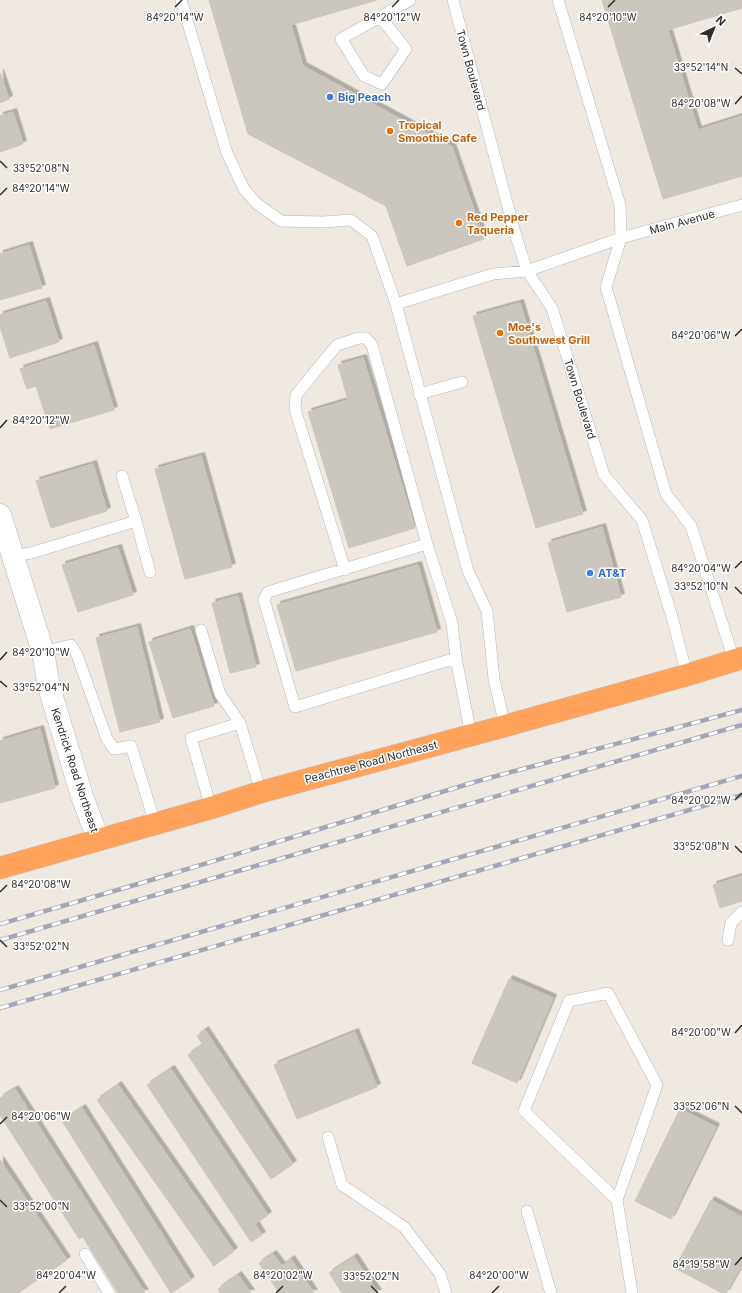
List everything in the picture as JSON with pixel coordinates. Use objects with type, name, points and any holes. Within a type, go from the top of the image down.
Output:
[{"type":"highway","name":"Peachtree Road Northeast","points":[[0,868],[211,808],[261,792],[505,726],[687,675],[738,659]]},
{"type":"street","name":"Kendrick Road Northeast","points":[[0,515],[43,652],[49,687],[82,796],[98,840]]},
{"type":"lane","points":[[181,0],[227,154],[244,189],[257,204],[281,221],[323,222],[351,220],[372,236],[396,304],[419,394],[468,571],[487,611],[494,679],[505,726]]},
{"type":"lane","points":[[380,17],[406,49],[382,84],[364,76],[341,39],[410,0]]},
{"type":"lane","name":"Town Boulevard","points":[[453,0],[515,233],[527,271],[552,308],[604,474],[642,520],[672,617],[687,675]]},
{"type":"lane","points":[[558,0],[620,205],[621,238],[606,287],[666,494],[691,526],[738,659]]},
{"type":"lane","name":"Main Avenue","points":[[396,304],[493,274],[527,271],[621,238],[742,205]]},
{"type":"lane","points":[[345,570],[295,409],[296,395],[337,345],[358,338],[366,338],[372,345],[427,544],[452,622],[456,658],[471,735]]},
{"type":"lane","points":[[419,394],[462,382]]},
{"type":"lane","points":[[122,476],[150,572]]},
{"type":"lane","points":[[12,556],[31,553],[136,521]]},
{"type":"lane","points":[[427,544],[268,592],[264,600],[295,707],[456,658]]},
{"type":"lane","points":[[201,630],[220,694],[240,723],[261,792]]},
{"type":"lane","points":[[43,652],[71,645],[77,655],[107,739],[114,749],[131,746],[154,823]]},
{"type":"lane","points":[[211,808],[191,738],[240,723]]},
{"type":"lane","points":[[728,940],[731,923],[742,912]]},
{"type":"lane","points":[[617,1200],[524,1111],[569,1001],[608,993],[657,1085],[617,1200],[632,1293]]},
{"type":"lane","points":[[328,1137],[342,1186],[404,1227],[440,1274],[446,1293]]},
{"type":"lane","points":[[527,1211],[551,1293]]},
{"type":"lane","points":[[85,1254],[109,1293]]},
{"type":"building","points":[[209,0],[377,0],[291,25],[303,66],[452,147],[484,239],[407,266],[386,206],[248,134]]},
{"type":"building","points":[[602,0],[742,0],[742,8],[668,30],[698,130],[742,116],[742,176],[663,199]]},
{"type":"building","points":[[0,73],[9,99],[0,103]]},
{"type":"building","points":[[13,112],[23,144],[0,152],[0,116]]},
{"type":"building","points":[[29,245],[42,288],[0,300],[0,254]]},
{"type":"building","points":[[46,301],[59,342],[10,358],[0,327],[0,315]]},
{"type":"building","points":[[520,303],[583,514],[536,528],[473,316]]},
{"type":"building","points":[[94,345],[114,410],[50,429],[36,386],[27,389],[20,369]]},
{"type":"building","points":[[363,358],[415,528],[349,548],[308,412],[348,400],[338,365]]},
{"type":"building","points":[[201,456],[232,567],[185,579],[155,469]]},
{"type":"building","points":[[93,464],[107,511],[51,528],[36,481]]},
{"type":"building","points":[[602,527],[621,597],[567,612],[548,543]]},
{"type":"building","points":[[118,548],[133,595],[78,612],[62,565]]},
{"type":"building","points":[[418,565],[437,632],[296,671],[277,605]]},
{"type":"building","points":[[238,596],[256,667],[230,673],[212,603]]},
{"type":"building","points":[[137,627],[160,722],[120,732],[96,638]]},
{"type":"building","points":[[190,629],[214,706],[173,718],[149,642]]},
{"type":"building","points":[[40,729],[55,788],[0,803],[0,741]]},
{"type":"building","points":[[742,876],[742,901],[720,908],[713,885]]},
{"type":"building","points":[[509,979],[553,998],[517,1083],[472,1063]]},
{"type":"building","points":[[205,1030],[293,1164],[271,1179],[188,1055],[203,1045],[197,1036]]},
{"type":"building","points":[[355,1032],[377,1087],[297,1119],[274,1065]]},
{"type":"building","points":[[171,1069],[268,1215],[255,1224],[262,1235],[251,1242],[147,1085]]},
{"type":"building","points":[[118,1085],[234,1251],[214,1266],[97,1100]]},
{"type":"building","points":[[15,1089],[145,1293],[118,1293],[83,1237],[79,1239],[0,1115],[0,1098]]},
{"type":"building","points":[[82,1108],[191,1280],[171,1293],[62,1121]]},
{"type":"building","points":[[680,1109],[716,1127],[671,1219],[635,1201]]},
{"type":"building","points":[[0,1160],[67,1260],[18,1293],[0,1293]]},
{"type":"building","points":[[711,1200],[742,1217],[742,1264],[726,1293],[722,1293],[675,1268]]},
{"type":"building","points":[[273,1254],[282,1266],[291,1259],[314,1293],[279,1293],[259,1263]]},
{"type":"building","points":[[354,1257],[378,1293],[342,1293],[329,1273]]},
{"type":"building","points":[[238,1275],[251,1293],[220,1293],[218,1289]]},
{"type":"railway","points":[[0,924],[138,884],[478,781],[742,710]]},
{"type":"railway","points":[[0,940],[742,725]]},
{"type":"railway","points":[[0,990],[742,776]]},
{"type":"railway","points":[[0,1008],[742,795]]},
{"type":"place","name":"Big Peach","points":[[330,97]]},
{"type":"place","name":"Tropical Smoothie Cafe","points":[[390,131]]},
{"type":"place","name":"Red Pepper Taqueria","points":[[459,223]]},
{"type":"place","name":"Moe's Southwest Grill","points":[[500,333]]},
{"type":"place","name":"AT&T","points":[[590,573]]}]
